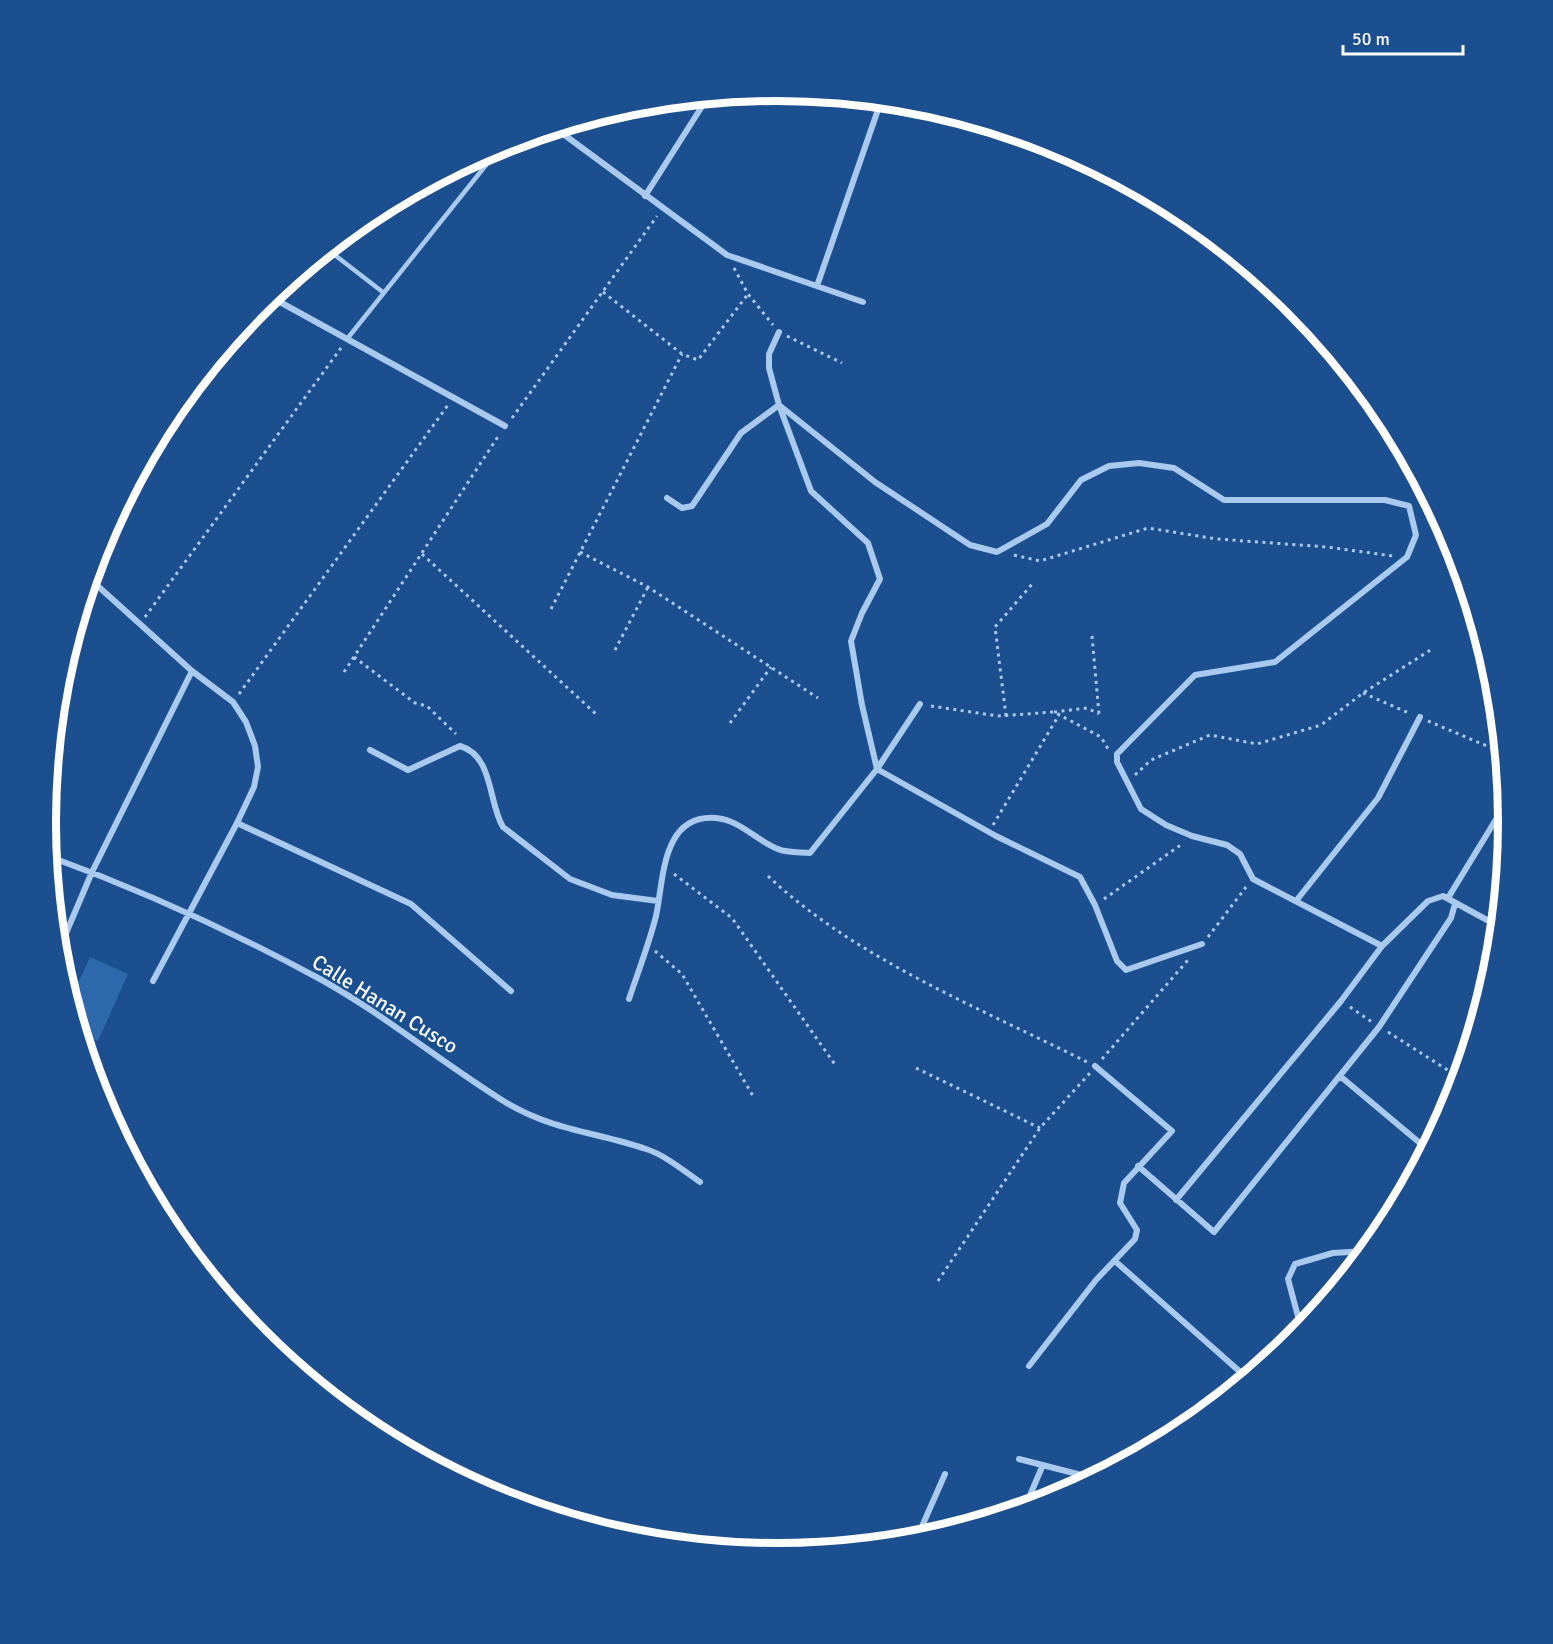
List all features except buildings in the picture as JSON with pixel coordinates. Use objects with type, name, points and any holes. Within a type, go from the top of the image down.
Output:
[{"type":"street","points":[[645,196],[703,105]]},
{"type":"street","points":[[817,286],[878,108]]},
{"type":"street","points":[[563,134],[727,255],[863,302]]},
{"type":"street","points":[[278,302],[505,426]]},
{"type":"street","points":[[779,332],[769,354],[769,368],[779,405],[811,491],[868,543],[880,579],[851,640],[862,705],[877,769],[989,831],[1080,877],[1095,905],[1117,961],[1126,970],[1202,944]]},
{"type":"street","points":[[667,498],[682,508],[692,506],[741,433],[779,405]]},
{"type":"street","points":[[779,405],[875,482],[970,545],[997,552],[1047,524],[1081,480],[1109,466],[1139,463],[1174,468],[1224,500],[1385,500],[1409,506],[1416,535],[1407,557],[1275,662],[1195,675],[1117,754],[1117,762],[1141,809],[1166,825],[1192,836],[1227,845],[1240,854],[1253,879],[1382,946]]},
{"type":"street","points":[[96,584],[192,671],[233,702],[246,722],[255,746],[258,767],[254,787],[153,981]]},
{"type":"street","points":[[64,928],[192,671]]},
{"type":"street","points":[[630,999],[658,901],[663,866],[669,849],[682,829],[698,821],[717,818],[747,830],[778,849],[810,853],[877,769],[920,704]]},
{"type":"street","points":[[1296,901],[1378,798],[1420,717]]},
{"type":"street","points":[[370,750],[408,770],[460,746],[469,748],[485,769],[498,819],[503,827],[570,879],[612,895],[658,901]]},
{"type":"street","points":[[1448,898],[1498,816]]},
{"type":"street","points":[[237,823],[411,904],[511,991]]},
{"type":"street","name":"Calle Hanan Cusco","points":[[57,859],[92,872],[186,914],[321,980],[446,1059],[506,1102],[554,1125],[648,1149],[700,1182]]},
{"type":"street","points":[[1176,1200],[1341,1001],[1382,946],[1433,898],[1438,896],[1448,898],[1490,922]]},
{"type":"street","points":[[1138,1166],[1214,1232],[1379,1027],[1451,918],[1455,904]]},
{"type":"street","points":[[1029,1366],[1096,1280],[1136,1239],[1137,1230],[1120,1203],[1124,1183],[1172,1131],[1095,1066]]},
{"type":"street","points":[[1340,1076],[1421,1144]]},
{"type":"street","points":[[1299,1319],[1288,1279],[1295,1264],[1333,1253],[1356,1252]]},
{"type":"street","points":[[1115,1261],[1241,1373]]},
{"type":"street","points":[[1019,1459],[1042,1467],[1081,1475]]},
{"type":"street","points":[[1029,1497],[1042,1467]]},
{"type":"street","points":[[921,1528],[945,1474]]},
{"type":"lane","points":[[347,339],[488,162]]},
{"type":"lane","points":[[333,254],[384,293]]},
{"type":"path","points":[[344,672],[505,426],[662,209]]},
{"type":"path","points":[[727,255],[748,294],[779,332],[842,363]]},
{"type":"path","points":[[603,292],[682,354],[698,360],[748,294]]},
{"type":"path","points":[[140,623],[347,339]]},
{"type":"path","points":[[551,609],[682,354]]},
{"type":"path","points":[[233,702],[453,398]]},
{"type":"path","points":[[997,552],[1040,561],[1148,528],[1217,539],[1327,547],[1407,557]]},
{"type":"path","points":[[580,552],[648,587],[818,698]]},
{"type":"path","points":[[422,554],[596,714]]},
{"type":"path","points":[[1006,716],[995,627],[1033,583]]},
{"type":"path","points":[[615,650],[648,587]]},
{"type":"path","points":[[920,704],[1006,716],[1087,708],[1099,714],[1092,636]]},
{"type":"path","points":[[1128,783],[1150,760],[1210,735],[1257,744],[1321,725],[1364,693],[1432,649]]},
{"type":"path","points":[[354,657],[415,703],[427,706],[456,734]]},
{"type":"path","points":[[730,723],[771,667]]},
{"type":"path","points":[[1364,693],[1493,749]]},
{"type":"path","points":[[1054,712],[1101,737]]},
{"type":"path","points":[[989,831],[1059,715]]},
{"type":"path","points":[[1095,905],[1192,836]]},
{"type":"path","points":[[663,866],[732,918],[836,1066]]},
{"type":"path","points":[[768,876],[798,904],[880,957],[1095,1066]]},
{"type":"path","points":[[647,944],[682,974],[753,1096]]},
{"type":"path","points":[[1341,1001],[1452,1073]]},
{"type":"path","points":[[916,1068],[1040,1128]]},
{"type":"shaded area","points":[[90,957],[128,974],[98,1041],[89,1037],[75,989]]}]
